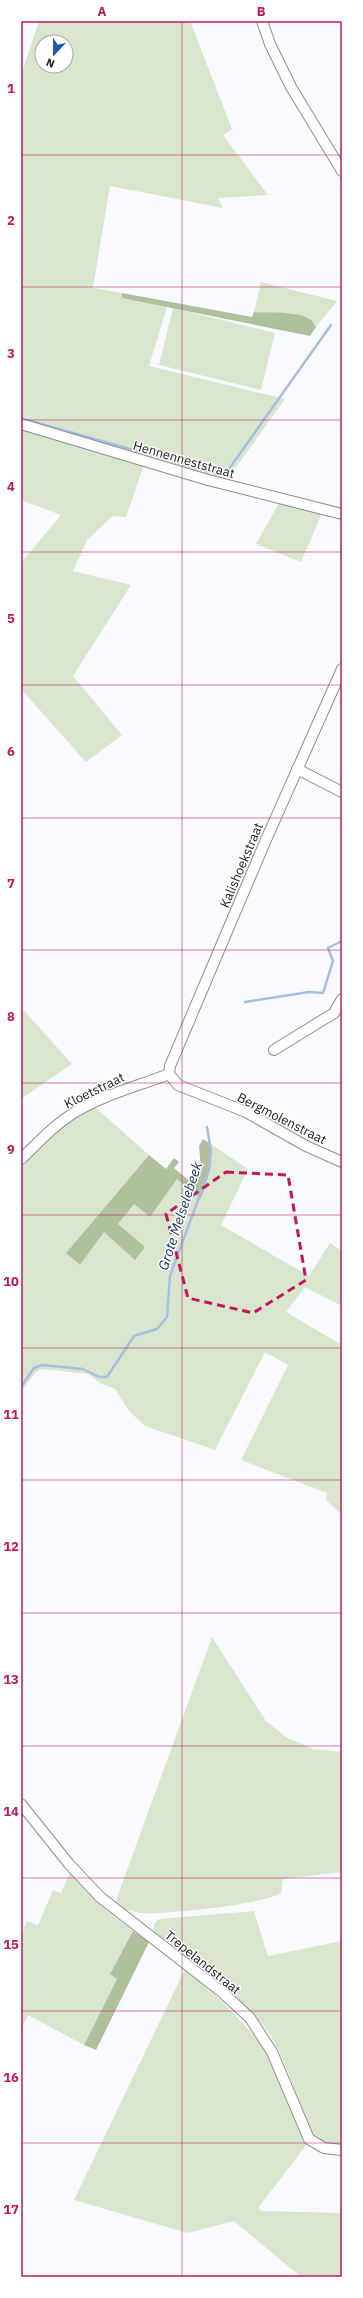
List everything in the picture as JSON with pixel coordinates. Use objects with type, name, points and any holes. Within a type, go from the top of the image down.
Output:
[{"type":"street","points":[[262,21],[270,44],[291,87],[342,171]]},
{"type":"street","name":"Hennenneststraat","points":[[21,424],[208,480],[342,514]]},
{"type":"street","name":"Kalishoekstraat","points":[[169,1074],[170,1066],[296,769],[342,669]]},
{"type":"street","points":[[296,769],[342,792]]},
{"type":"street","points":[[274,1050],[334,1013],[342,999]]},
{"type":"street","name":"Kloetstraat","points":[[21,1159],[57,1125],[76,1111],[128,1087],[169,1074]]},
{"type":"street","name":"Bergmolenstraat","points":[[169,1074],[182,1087],[246,1112],[306,1146],[342,1162]]},
{"type":"street","name":"Trepelandstraat","points":[[21,1804],[69,1864],[100,1897],[186,1963],[250,2018],[272,2052],[309,2139],[324,2148],[342,2150]]},
{"type":"highlighted area","points":[[226,1172],[288,1175],[306,1280],[253,1313],[188,1298],[166,1214]]},
{"type":"green space","points":[[39,21],[190,21],[232,129],[223,135],[268,195],[218,198],[223,208],[110,186],[93,288],[122,293],[122,298],[167,307],[149,366],[285,399],[227,480],[21,416],[21,75],[34,36],[34,74],[74,74],[74,34],[35,34]]},
{"type":"green space","points":[[261,282],[337,301],[316,327],[315,323],[294,313],[254,312]]},
{"type":"green space","points":[[122,293],[252,317],[254,312],[289,313],[306,317],[312,321],[316,327],[310,336],[122,298]]},
{"type":"green space","points":[[173,308],[275,333],[261,390],[159,365]]},
{"type":"green space","points":[[21,429],[144,465],[126,517],[113,516],[87,540],[73,571],[131,585],[73,676],[122,735],[86,762],[21,689],[21,563],[61,515],[21,500]]},
{"type":"green space","points":[[279,503],[322,513],[301,562],[256,544]]},
{"type":"green space","points":[[21,1007],[72,1064],[21,1099]]},
{"type":"green space","points":[[95,1107],[149,1155],[66,1253],[80,1265],[104,1232],[136,1259],[145,1247],[117,1225],[134,1204],[150,1217],[177,1179],[201,1199],[212,1155],[211,1144],[248,1169],[221,1225],[309,1276],[330,1243],[342,1251],[342,1306],[305,1287],[286,1312],[342,1345],[342,1515],[326,1500],[327,1493],[241,1460],[288,1365],[265,1352],[215,1450],[145,1426],[129,1411],[115,1389],[100,1383],[88,1374],[42,1369],[36,1372],[21,1392],[21,1164],[63,1126]]},
{"type":"green space","points":[[203,1139],[211,1144],[211,1158],[209,1172],[201,1199],[177,1179],[150,1217],[134,1204],[118,1224],[145,1247],[135,1260],[104,1232],[80,1265],[66,1253],[149,1155],[166,1169],[174,1158],[179,1162],[174,1168],[191,1182],[201,1168],[199,1146]]},
{"type":"green space","points":[[212,1637],[266,1721],[286,1737],[313,1749],[342,1752],[342,1872],[283,1879],[281,1893],[271,1897],[235,1905],[153,1913],[131,1911],[115,1903]]},
{"type":"green space","points":[[70,1873],[106,1910],[133,1931],[110,1974],[117,1979],[84,2045],[28,2015],[21,2030],[21,1935],[27,1921],[38,1925],[53,1890],[61,1893]]},
{"type":"green space","points":[[254,1911],[268,1956],[342,1941],[342,2145],[327,2143],[319,2139],[309,2128],[282,2059],[272,2038],[263,2024],[235,1996],[201,1968],[154,1933],[154,1924],[159,1919]]},
{"type":"green space","points":[[133,1931],[149,1942],[96,2050],[84,2045],[117,1979],[110,1974]]},
{"type":"green space","points":[[185,1969],[224,2003],[263,2045],[307,2144],[258,2208],[262,2211],[342,2213],[342,2274],[340,2277],[301,2277],[234,2221],[187,2233],[74,2200]]},
{"type":"waterway","points":[[21,418],[224,476],[331,325]]},
{"type":"waterway","name":"Grote Melselebeek","points":[[245,1002],[309,992],[323,993],[333,961],[328,948],[342,941]]},
{"type":"waterway","name":"Grote Melselebeek","points":[[21,1387],[34,1368],[42,1365],[83,1369],[99,1377],[107,1377],[134,1336],[157,1329],[167,1317],[170,1276],[209,1170],[211,1151],[207,1127]]}]
